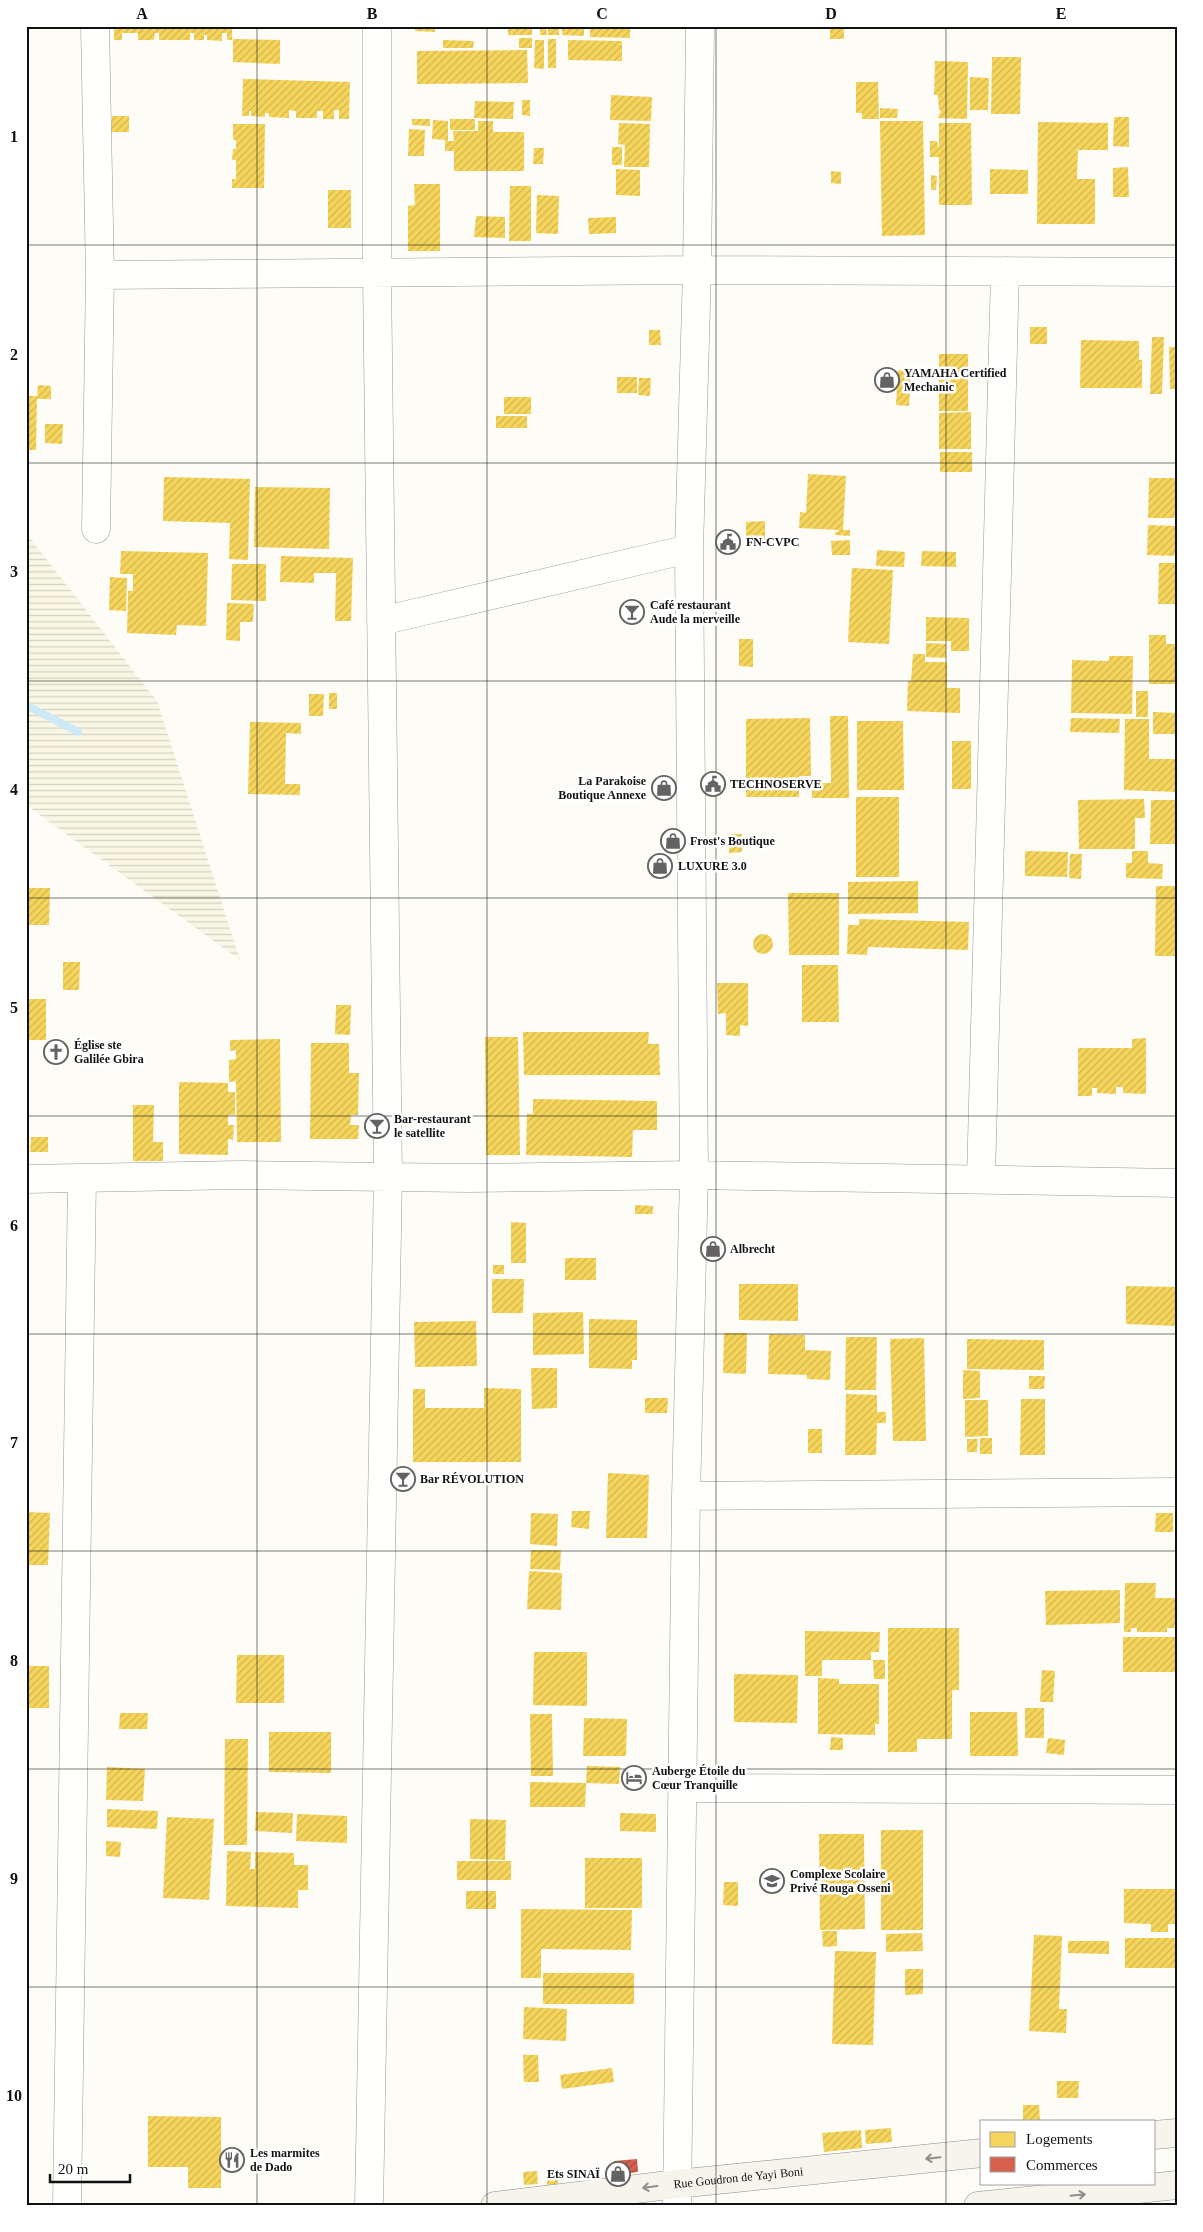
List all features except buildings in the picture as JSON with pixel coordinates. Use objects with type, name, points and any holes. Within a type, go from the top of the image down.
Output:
[{"type":"street","points":[[95,26],[100,276],[96,529]]},
{"type":"street","points":[[369,2206],[388,1177],[377,273],[377,26]]},
{"type":"street","points":[[677,2195],[684,1788],[686,1496],[694,1175],[689,549],[697,270],[700,26]]},
{"type":"street","points":[[100,276],[697,270],[1177,272]]},
{"type":"street","points":[[981,1179],[1005,272]]},
{"type":"street","points":[[381,621],[689,549]]},
{"type":"street","points":[[26,1180],[240,1175],[388,1177],[694,1175],[1177,1183]]},
{"type":"street","points":[[68,2206],[82,1178]]},
{"type":"street","points":[[686,1496],[1177,1492]]},
{"type":"street","points":[[684,1788],[1177,1790]]},
{"type":"street","points":[[1156,2135],[1177,2133]]},
{"type":"street","name":"Rue Goudron de Yayi Boni","points":[[495,2206],[677,2195],[980,2153]]},
{"type":"street","points":[[987,2205],[1177,2185]]},
{"type":"shaded area","points":[[26,533],[157,701],[240,960],[26,805]]},
{"type":"waterway","points":[[26,705],[78,732]]},
{"type":"place","name":"YAMAHA Certified Mechanic","points":[[887,380]]},
{"type":"place","name":"FN-CVPC","points":[[728,542]]},
{"type":"place","name":"Café restaurant Aude la merveille","points":[[632,612]]},
{"type":"place","name":"TECHNOSERVE","points":[[713,784]]},
{"type":"place","name":"La Parakoise Boutique Annexe","points":[[664,788]]},
{"type":"place","name":"Frost's Boutique","points":[[673,841]]},
{"type":"place","name":"LUXURE 3.0","points":[[660,866]]},
{"type":"place","name":"Église ste Galilée Gbira","points":[[56,1052]]},
{"type":"place","name":"Bar-restaurant le satellite","points":[[377,1126]]},
{"type":"place","name":"Albrecht","points":[[713,1249]]},
{"type":"place","name":"Bar RÉVOLUTION","points":[[403,1479]]},
{"type":"place","name":"Auberge Étoile du Cœur Tranquille","points":[[634,1778]]},
{"type":"place","name":"Complexe Scolaire Privé Rouga Osseni","points":[[772,1881]]},
{"type":"place","name":"Les marmites de Dado","points":[[232,2160]]},
{"type":"place","name":"Ets SINAÏ","points":[[618,2174]]}]
